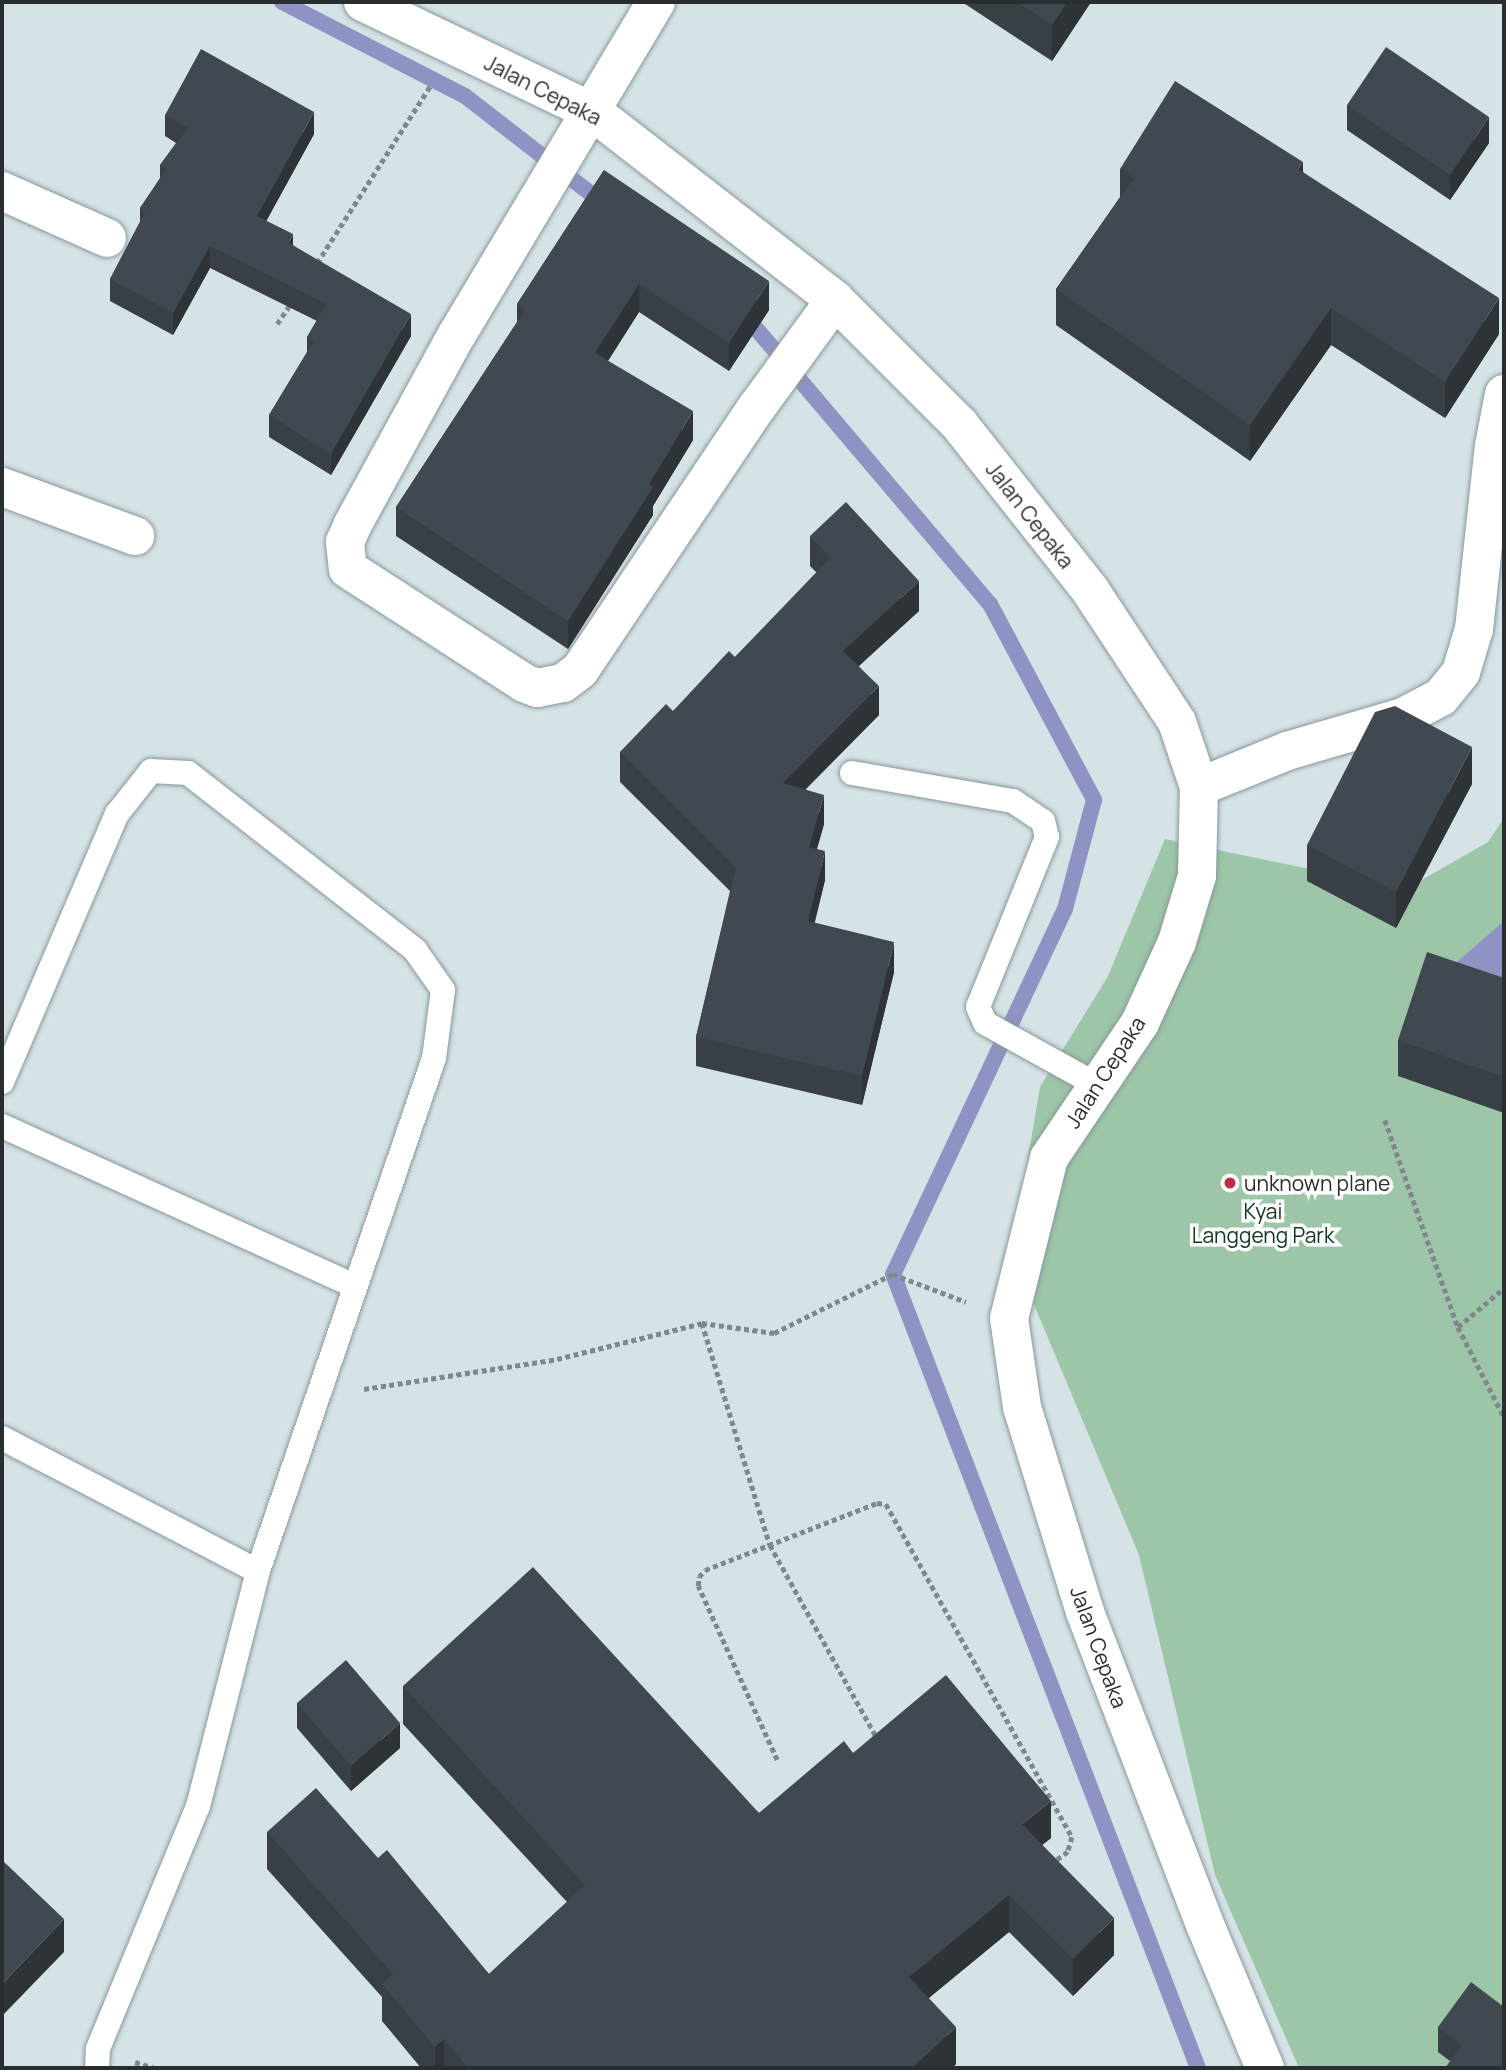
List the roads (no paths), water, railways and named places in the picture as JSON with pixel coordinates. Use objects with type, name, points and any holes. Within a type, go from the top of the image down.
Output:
[{"type":"street","name":"Jalan Cepaka","points":[[363,2],[593,112],[835,300],[960,424],[1090,590],[1177,722],[1199,787],[1197,876],[1177,942],[1140,1023],[1095,1084],[1049,1158],[1009,1318],[1022,1406],[1085,1612],[1206,1927],[1265,2068]]},
{"type":"street","points":[[656,2],[593,112],[457,334],[353,524],[345,559],[355,575],[524,683],[537,688],[563,683],[580,670],[757,407],[835,300]]},
{"type":"street","points":[[2,191],[107,238]]},
{"type":"street","points":[[1199,787],[1287,751],[1403,717],[1441,697],[1461,672],[1474,629],[1494,446],[1504,394]]},
{"type":"street","points":[[2,487],[135,536]]},
{"type":"lane","points":[[2,1082],[117,814],[151,771],[188,772],[415,950],[443,990],[434,1058],[258,1571],[198,1806],[98,2049],[97,2068]]},
{"type":"lane","points":[[852,773],[1013,801],[1043,821],[1047,837],[978,1007],[985,1023],[1095,1084]]},
{"type":"lane","points":[[2,1126],[354,1286]]},
{"type":"lane","points":[[2,1438],[258,1571]]},
{"type":"water","points":[[1504,921],[1504,1066],[1427,988]]},
{"type":"waterway","points":[[282,2],[465,96],[607,206]]},
{"type":"waterway","points":[[743,313],[990,604],[1094,800],[1065,909],[893,1274],[1198,2068]]},
{"type":"place","name":"unknown plane","points":[[1230,1183]]},
{"type":"park label","name":"Kyai Langgeng Park","points":[[1263,1223]]}]
